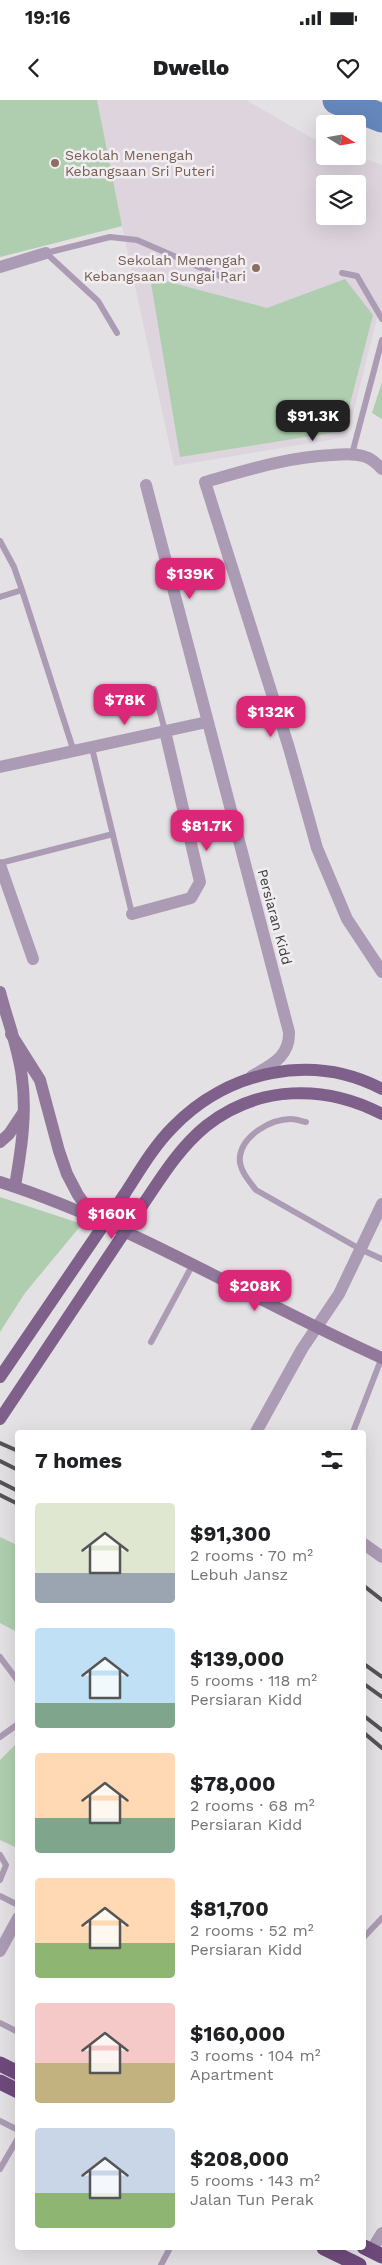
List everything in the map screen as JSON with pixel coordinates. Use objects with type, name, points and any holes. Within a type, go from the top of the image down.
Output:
[{"type":"highway","points":[[0,2064],[15,2072]]},
{"type":"highway","points":[[0,2082],[15,2090]]},
{"type":"highway","points":[[326,2250],[338,2265]]},
{"type":"highway","points":[[328,2250],[358,2265]]},
{"type":"main road","points":[[0,992],[20,1063],[24,1110],[15,1186]]},
{"type":"main road","points":[[11,1034],[40,1080],[67,1174],[78,1195],[93,1216]]},
{"type":"main road","points":[[0,1377],[157,1146],[182,1118],[207,1098],[250,1078],[276,1071],[302,1069],[328,1071],[349,1076],[382,1089]]},
{"type":"main road","points":[[0,1419],[142,1206],[187,1145],[206,1126],[226,1113],[247,1103],[270,1095],[295,1092],[318,1092],[345,1098],[382,1114]]},
{"type":"main road","points":[[0,1142],[9,1134],[24,1110]]},
{"type":"main road","points":[[0,1182],[93,1216],[193,1264],[317,1328],[382,1358]]},
{"type":"street","points":[[0,267],[46,253]]},
{"type":"street","points":[[382,468],[373,460],[352,454],[311,456],[278,461],[205,482],[289,748],[317,848],[347,919],[382,972]]},
{"type":"street","name":"Persiaran Kidd","points":[[146,485],[289,1032],[288,1048],[281,1057],[250,1078]]},
{"type":"street","points":[[0,767],[207,722]]},
{"type":"street","points":[[132,914],[191,898],[200,882],[165,731]]},
{"type":"street","points":[[0,864],[33,959]]},
{"type":"street","points":[[257,1430],[302,1349],[339,1294],[382,1204]]},
{"type":"street","points":[[366,1545],[382,1557]]},
{"type":"street","points":[[0,1951],[15,1924]]},
{"type":"street","points":[[372,2252],[382,2233]]},
{"type":"lane","points":[[46,253],[110,238],[136,240],[229,280]]},
{"type":"lane","points":[[46,253],[98,301],[118,334]]},
{"type":"lane","points":[[342,273],[357,276],[382,319]]},
{"type":"lane","points":[[352,454],[382,340]]},
{"type":"lane","points":[[0,541],[14,568],[22,590],[74,752]]},
{"type":"lane","points":[[0,597],[22,590]]},
{"type":"lane","points":[[154,688],[165,731]]},
{"type":"lane","points":[[92,748],[132,914]]},
{"type":"lane","points":[[0,864],[113,834]]},
{"type":"lane","points":[[306,1122],[291,1119],[273,1123],[257,1131],[245,1143],[239,1157],[244,1176],[256,1190],[360,1249],[382,1259]]},
{"type":"lane","points":[[151,1342],[193,1264]]},
{"type":"lane","points":[[354,1430],[382,1358]]},
{"type":"lane","points":[[0,1657],[15,1677]]},
{"type":"lane","points":[[0,1737],[15,1726]]},
{"type":"lane","points":[[0,1855],[6,1865],[0,1880]]},
{"type":"lane","points":[[0,1897],[15,1904]]},
{"type":"lane","points":[[366,1936],[382,1918]]},
{"type":"lane","points":[[0,2023],[15,2030]]},
{"type":"lane","points":[[0,2121],[15,2128]]},
{"type":"lane","points":[[0,2169],[15,2143]]},
{"type":"lane","points":[[161,2265],[169,2250]]},
{"type":"shaded area","name":"Sekolah Menengah Kebangsaan Sungai Pari","points":[[0,100],[246,100],[316,139],[316,165],[366,165],[366,159],[382,165],[382,311],[379,310],[347,437],[174,466],[122,226],[0,257]]},
{"type":"green space","name":"Sekolah Menengah Kebangsaan Sri Puteri","points":[[0,100],[97,100],[122,226],[0,257]]},
{"type":"green space","points":[[150,277],[267,308],[345,279],[373,315],[343,431],[180,457]]},
{"type":"green space","points":[[382,382],[382,419],[372,413]]},
{"type":"green space","points":[[0,1197],[82,1224],[25,1293],[0,1332]]},
{"type":"green space","points":[[0,1537],[15,1544],[15,1631],[0,1623]]},
{"type":"green space","points":[[15,1745],[15,1847],[0,1840],[0,1760]]},
{"type":"waterway","points":[[337,100],[382,118]]},
{"type":"railway","points":[[0,1443],[15,1450]]},
{"type":"railway","points":[[0,1461],[15,1468]]},
{"type":"railway","points":[[0,1482],[15,1490]]},
{"type":"railway","points":[[0,1495],[15,1502]]},
{"type":"railway","points":[[366,1588],[382,1600]]},
{"type":"railway","points":[[366,1665],[382,1677]]},
{"type":"railway","points":[[366,1685],[382,1697]]},
{"type":"railway","points":[[366,1718],[382,1730]]},
{"type":"railway","points":[[366,1735],[382,1748]]},
{"type":"place","name":"Sekolah Menengah Kebangsaan Sri Puteri","points":[[55,163]]},
{"type":"place","name":"Sekolah Menengah Kebangsaan Sungai Pari","points":[[256,268]]}]
